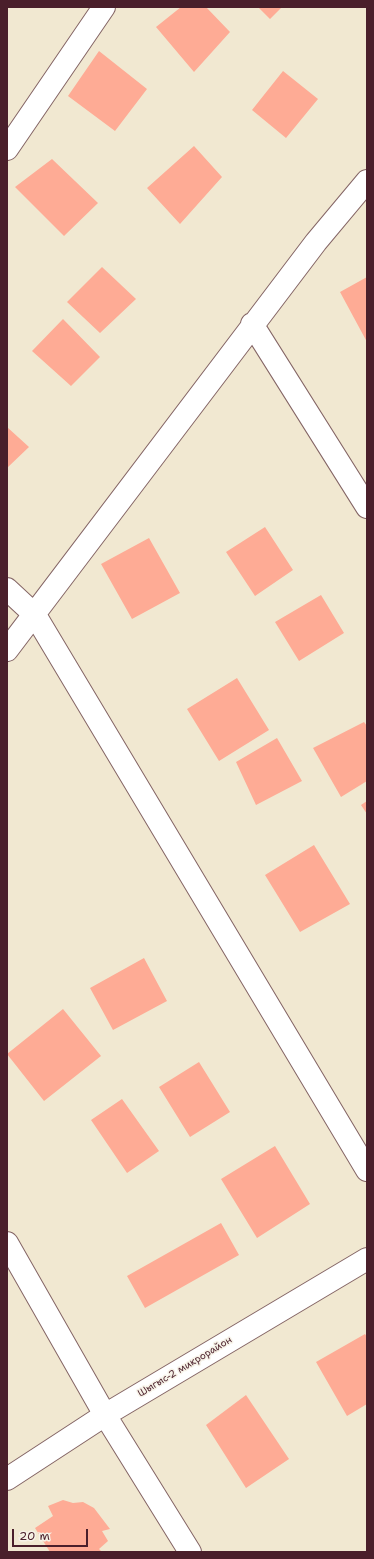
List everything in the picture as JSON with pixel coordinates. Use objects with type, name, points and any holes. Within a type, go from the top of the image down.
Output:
[{"type":"street","points":[[7,149],[104,7]]},
{"type":"street","points":[[7,650],[35,615],[252,324],[316,242],[367,181]]},
{"type":"street","points":[[252,324],[367,507]]},
{"type":"street","points":[[7,589],[35,615],[367,1170]]},
{"type":"street","points":[[7,1243],[105,1415],[190,1552]]},
{"type":"street","name":"Шыгыс-2 микрорайон","points":[[7,1479],[105,1415],[367,1259]]},
{"type":"building","points":[[181,7],[206,7],[230,32],[194,72],[156,27]]},
{"type":"building","points":[[258,7],[282,7],[270,19]]},
{"type":"building","points":[[99,51],[147,89],[115,131],[68,96]]},
{"type":"building","points":[[283,71],[318,99],[286,138],[252,110]]},
{"type":"building","points":[[194,146],[222,177],[180,224],[147,188]]},
{"type":"building","points":[[52,159],[98,203],[64,236],[15,187]]},
{"type":"building","points":[[102,267],[136,299],[100,333],[67,302]]},
{"type":"building","points":[[367,277],[367,342],[340,292]]},
{"type":"building","points":[[63,319],[100,357],[71,386],[32,351]]},
{"type":"building","points":[[7,427],[29,447],[7,468]]},
{"type":"building","points":[[265,527],[293,570],[255,596],[226,552]]},
{"type":"building","points":[[149,538],[180,593],[132,619],[101,564]]},
{"type":"building","points":[[321,595],[344,633],[299,661],[275,622]]},
{"type":"building","points":[[237,678],[269,730],[219,761],[187,709]]},
{"type":"building","points":[[364,722],[367,726],[367,781],[341,797],[313,748]]},
{"type":"building","points":[[277,738],[302,781],[256,805],[236,762]]},
{"type":"building","points":[[367,801],[367,814],[361,805]]},
{"type":"building","points":[[314,845],[350,904],[300,932],[265,875]]},
{"type":"building","points":[[144,958],[167,1001],[113,1030],[90,988]]},
{"type":"building","points":[[63,1009],[101,1056],[44,1101],[7,1054]]},
{"type":"building","points":[[199,1062],[230,1112],[190,1137],[159,1087]]},
{"type":"building","points":[[122,1099],[159,1151],[127,1173],[91,1120]]},
{"type":"building","points":[[275,1146],[310,1204],[257,1238],[221,1179]]},
{"type":"building","points":[[221,1223],[239,1255],[145,1308],[127,1276]]},
{"type":"building","points":[[365,1334],[367,1337],[367,1404],[347,1416],[316,1362]]},
{"type":"building","points":[[246,1395],[289,1459],[246,1488],[206,1425]]},
{"type":"building","points":[[63,1500],[73,1503],[83,1502],[94,1508],[110,1529],[102,1531],[108,1541],[99,1549],[102,1552],[50,1552],[35,1528],[53,1516],[48,1506]]}]
